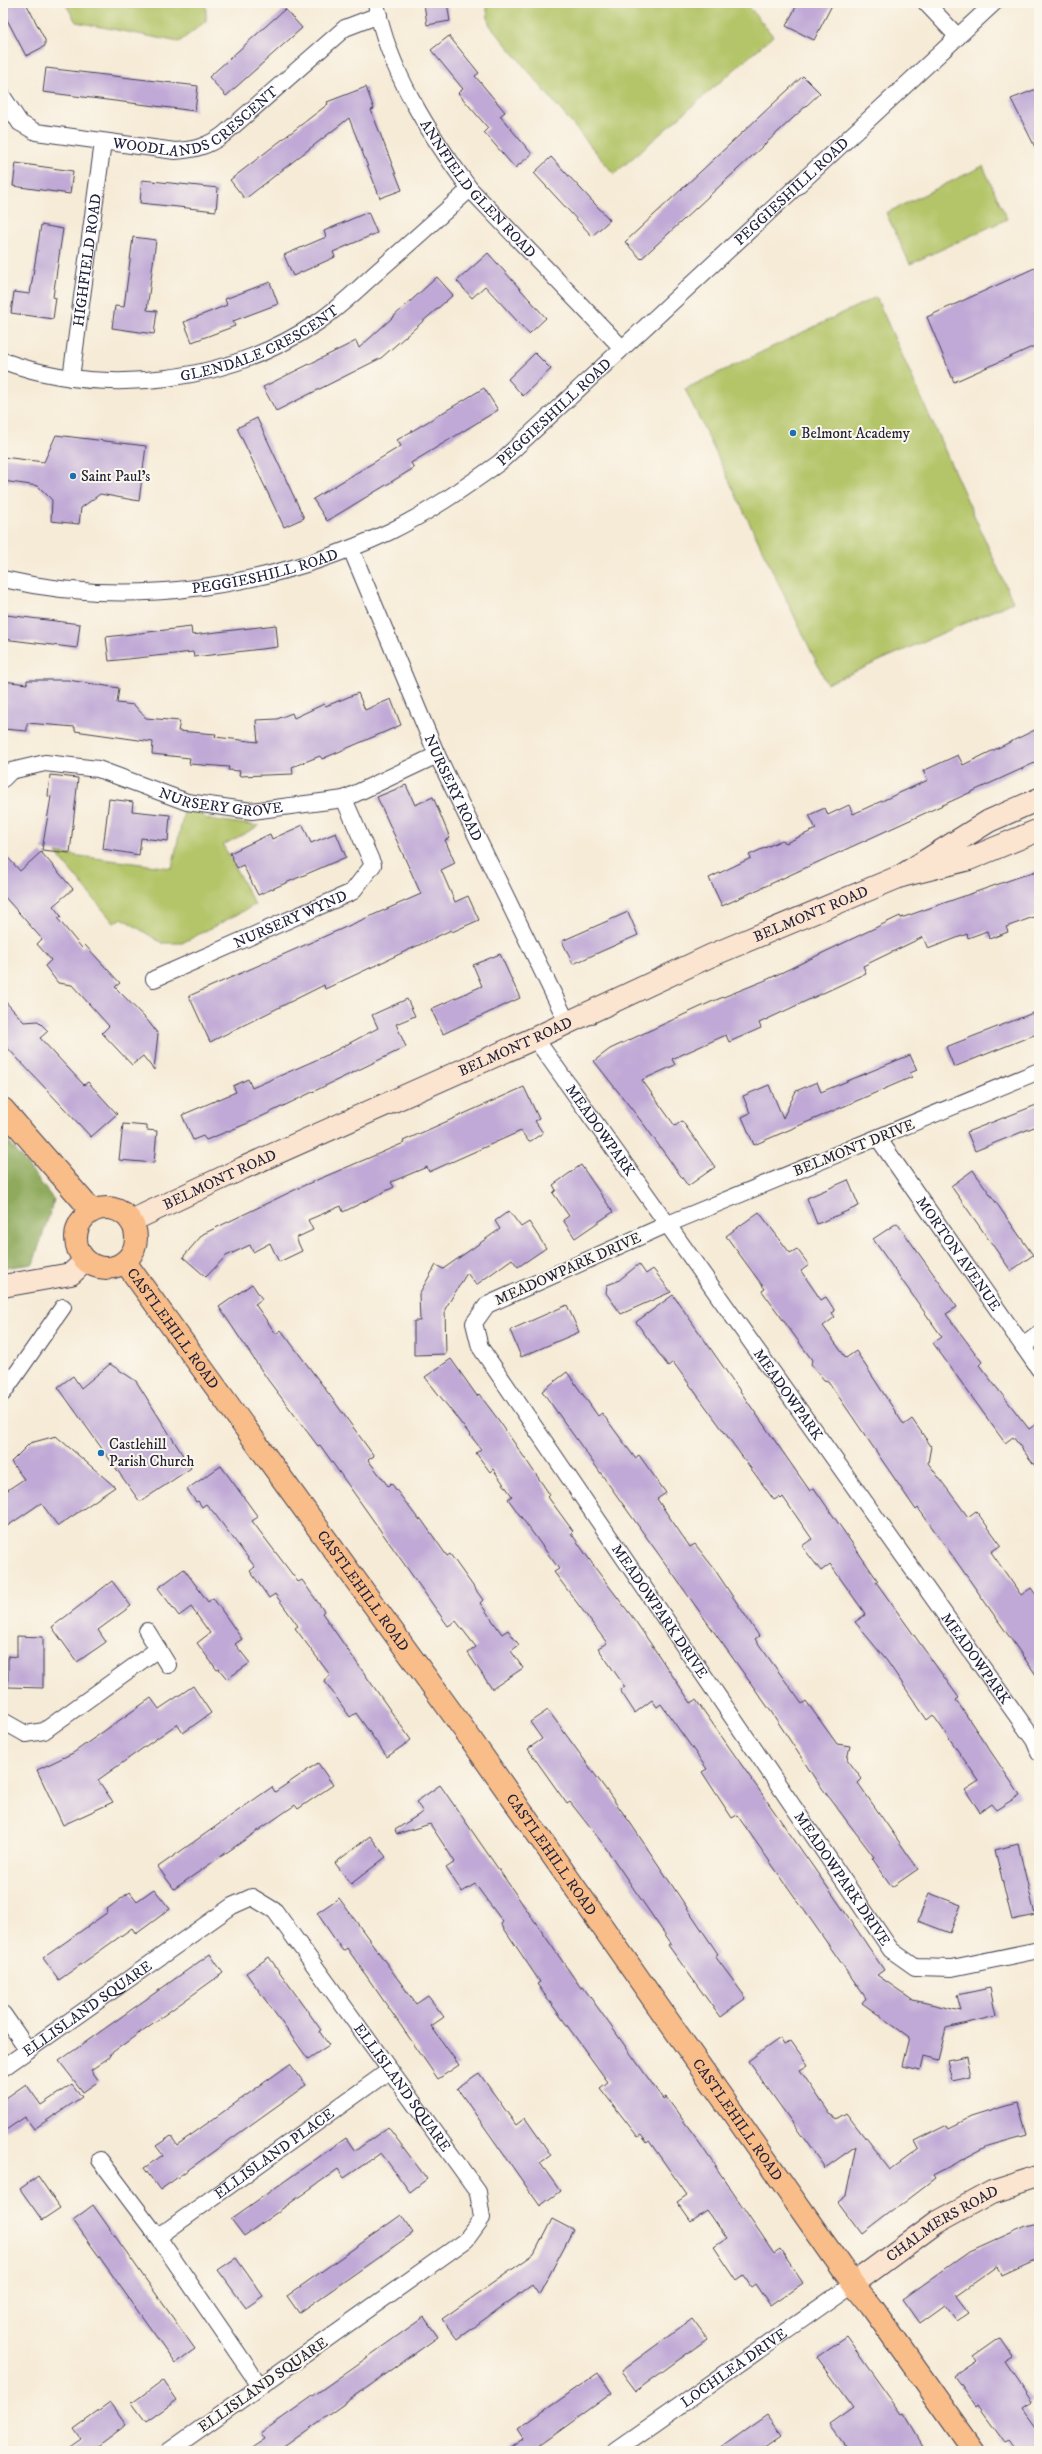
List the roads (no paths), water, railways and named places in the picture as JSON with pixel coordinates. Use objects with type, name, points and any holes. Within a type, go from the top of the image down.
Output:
[{"type":"main road","points":[[3,1109],[92,1211]]},
{"type":"main road","points":[[109,1208],[125,1215],[131,1221],[136,1235],[136,1243],[130,1257],[117,1267],[105,1269],[92,1266],[85,1261],[77,1249],[76,1234],[81,1220],[92,1211],[109,1208]]},
{"type":"main road","name":"CASTLEHILL ROAD","points":[[125,1262],[465,1731],[852,2284],[871,2306],[974,2451]]},
{"type":"street","points":[[926,3],[958,37]]},
{"type":"street","name":"PEGGIESHILL ROAD","points":[[3,579],[88,591],[165,591],[253,579],[306,565],[351,549],[428,511],[499,463],[994,3]]},
{"type":"street","name":"WOODLANDS CRESCENT","points":[[3,96],[14,117],[27,128],[45,134],[175,151],[188,151],[213,142],[345,28],[378,9]]},
{"type":"street","name":"ANNFIELD GLEN ROAD","points":[[378,9],[411,99],[430,132],[470,188],[622,348]]},
{"type":"street","name":"HIGHFIELD ROAD","points":[[71,378],[103,142]]},
{"type":"street","name":"GLENDALE CRESCENT","points":[[3,361],[71,378],[110,381],[174,377],[226,364],[275,346],[318,322],[338,307],[470,188]]},
{"type":"street","name":"NURSERY ROAD","points":[[351,549],[438,755],[567,1022]]},
{"type":"street","name":"NURSERY GROVE","points":[[3,779],[11,771],[45,764],[98,769],[187,802],[252,811],[344,799],[438,755]]},
{"type":"street","name":"NURSERY WYND","points":[[154,979],[352,892],[373,865],[344,799]]},
{"type":"street","name":"BELMONT ROAD","points":[[901,876],[988,821],[1039,799]]},
{"type":"street","name":"BELMONT ROAD","points":[[131,1221],[243,1168],[535,1038],[710,956],[901,876],[969,859],[1039,830]]},
{"type":"street","name":"MEADOWPARK","points":[[535,1038],[1037,1743]]},
{"type":"street","name":"BELMONT DRIVE","points":[[668,1224],[1039,1071]]},
{"type":"street","name":"MORTON AVENUE","points":[[878,1138],[1039,1369]]},
{"type":"street","name":"MEADOWPARK DRIVE","points":[[668,1224],[487,1305],[474,1323],[480,1347],[891,1950],[915,1968],[952,1968],[1039,1950]]},
{"type":"street","points":[[3,1286],[71,1274],[85,1261]]},
{"type":"street","points":[[3,1393],[63,1307]]},
{"type":"street","points":[[1023,1346],[1039,1334]]},
{"type":"street","points":[[148,1631],[168,1665]]},
{"type":"street","points":[[3,1721],[26,1734],[44,1731],[158,1649]]},
{"type":"street","name":"ELLISLAND SQUARE","points":[[3,2068],[232,1906],[252,1897],[275,1911],[478,2192],[482,2218],[466,2240],[169,2451]]},
{"type":"street","points":[[3,2014],[28,2050]]},
{"type":"street","name":"ELLISLAND PLACE","points":[[158,2237],[390,2070]]},
{"type":"street","points":[[100,2160],[158,2237],[260,2386]]},
{"type":"street","name":"CHALMERS ROAD","points":[[852,2284],[938,2222],[992,2192],[1039,2177]]},
{"type":"street","name":"LOCHLEA DRIVE","points":[[615,2451],[852,2284]]},
{"type":"place","name":"Belmont Academy","points":[[793,433]]},
{"type":"place","name":"Saint Paul's","points":[[73,476]]},
{"type":"place","name":"Castlehill Parish Church","points":[[101,1453]]}]
